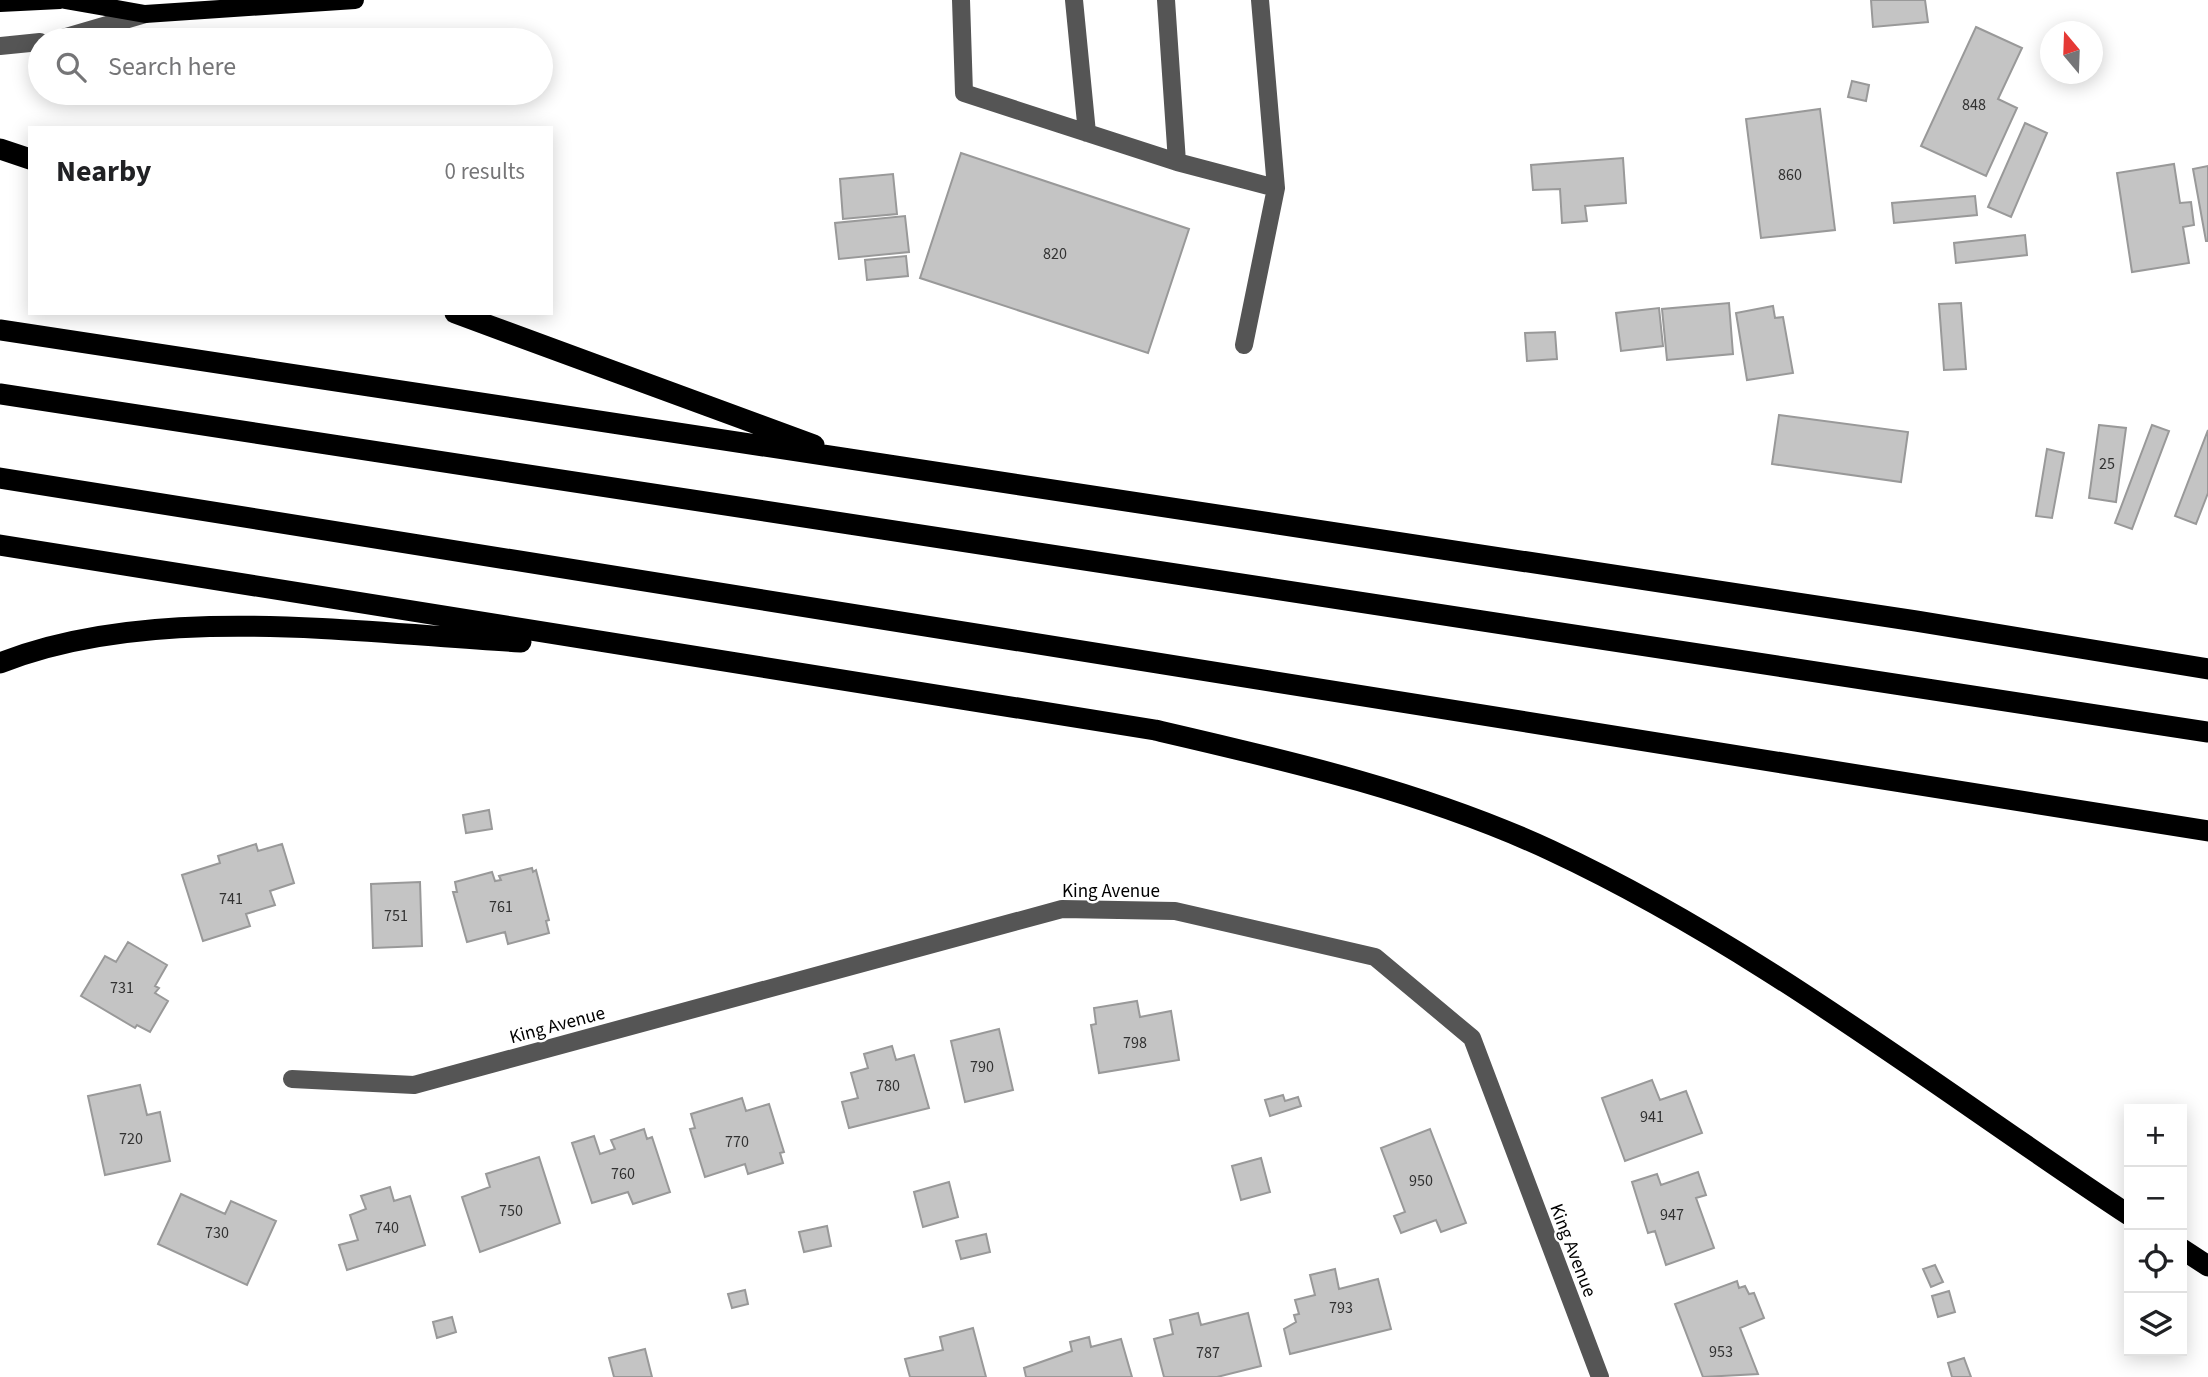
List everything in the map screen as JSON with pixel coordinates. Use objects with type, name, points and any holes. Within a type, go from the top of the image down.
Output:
[{"type":"highway","points":[[0,149],[28,158]]},
{"type":"highway","points":[[460,315],[856,460]]},
{"type":"highway","points":[[0,330],[1916,621],[2208,669]]},
{"type":"highway","points":[[0,394],[2208,732]]},
{"type":"highway","points":[[0,478],[2208,831]]},
{"type":"highway","points":[[0,545],[1155,730],[1298,763],[1442,807],[1548,849],[1629,889],[1779,977],[2124,1212]]},
{"type":"highway","points":[[0,663],[72,641],[188,625],[637,649]]},
{"type":"highway","points":[[2187,1252],[2208,1266]]},
{"type":"main road","points":[[0,3],[63,0],[145,13],[355,0]]},
{"type":"street","points":[[961,0],[964,93],[1177,162],[1276,188]]},
{"type":"street","points":[[1074,0],[1087,133]]},
{"type":"street","points":[[1166,0],[1177,162]]},
{"type":"street","points":[[1244,345],[1276,188],[1260,0]]},
{"type":"street","points":[[96,28],[145,13]]},
{"type":"street","points":[[0,46],[28,43]]},
{"type":"street","name":"King Avenue","points":[[292,1079],[414,1085],[1062,909],[1175,911],[1376,957],[1472,1038],[1600,1377]]},
{"type":"building","points":[[1871,0],[1925,0],[1928,22],[1873,27]]},
{"type":"building","points":[[1976,27],[2022,48],[1998,99],[2017,108],[1986,176],[1921,146]]},
{"type":"building","points":[[1852,81],[1869,85],[1866,101],[1848,97]]},
{"type":"building","points":[[1820,109],[1835,230],[1761,238],[1746,119]]},
{"type":"building","points":[[2025,123],[2047,133],[2011,217],[1988,207]]},
{"type":"building","points":[[961,153],[1189,229],[1148,353],[920,278]]},
{"type":"building","points":[[1623,158],[1626,203],[1585,206],[1587,221],[1562,223],[1560,189],[1533,190],[1531,165]]},
{"type":"building","points":[[2174,164],[2180,203],[2191,202],[2194,225],[2183,227],[2189,263],[2132,272],[2117,173]]},
{"type":"building","points":[[2208,166],[2208,241],[2206,241],[2193,169]]},
{"type":"building","points":[[893,174],[897,214],[843,219],[840,179]]},
{"type":"building","points":[[1975,196],[1977,215],[1894,223],[1892,203]]},
{"type":"building","points":[[905,216],[909,252],[839,259],[835,223]]},
{"type":"building","points":[[2025,235],[2027,255],[1956,263],[1954,243]]},
{"type":"building","points":[[906,256],[908,276],[867,280],[865,260]]},
{"type":"building","points":[[1729,303],[1733,354],[1667,360],[1662,309]]},
{"type":"building","points":[[1961,303],[1966,369],[1944,370],[1939,304]]},
{"type":"building","points":[[1773,306],[1775,318],[1783,317],[1793,373],[1747,380],[1736,313]]},
{"type":"building","points":[[1659,308],[1663,346],[1621,351],[1616,313]]},
{"type":"building","points":[[1555,332],[1557,359],[1527,361],[1525,333]]},
{"type":"building","points":[[1779,415],[1908,432],[1901,482],[1772,464]]},
{"type":"building","points":[[2099,425],[2126,428],[2116,502],[2089,498]]},
{"type":"building","points":[[2152,425],[2169,431],[2132,529],[2115,523]]},
{"type":"building","points":[[2208,430],[2208,493],[2196,524],[2175,516]]},
{"type":"building","points":[[2047,449],[2064,453],[2052,518],[2036,516]]},
{"type":"building","points":[[489,810],[492,829],[466,833],[463,815]]},
{"type":"building","points":[[256,844],[258,851],[282,844],[294,883],[270,891],[275,905],[246,914],[250,926],[203,941],[182,875],[220,863],[218,856]]},
{"type":"building","points":[[532,868],[533,872],[536,870],[549,920],[546,921],[549,933],[508,944],[505,932],[467,942],[453,892],[457,892],[455,882],[492,872],[495,881],[501,880],[499,876]]},
{"type":"building","points":[[420,882],[422,946],[373,948],[371,884]]},
{"type":"building","points":[[128,942],[167,965],[155,986],[159,988],[155,993],[168,1001],[150,1032],[137,1025],[135,1028],[81,996],[105,956],[116,962]]},
{"type":"building","points":[[1137,1001],[1140,1017],[1171,1011],[1179,1060],[1099,1073],[1091,1025],[1096,1024],[1094,1008]]},
{"type":"building","points":[[999,1029],[1013,1090],[965,1102],[951,1041]]},
{"type":"building","points":[[892,1046],[896,1060],[914,1055],[929,1108],[849,1128],[842,1102],[858,1098],[851,1073],[868,1068],[864,1054]]},
{"type":"building","points":[[1652,1080],[1660,1100],[1686,1091],[1702,1133],[1625,1161],[1602,1098]]},
{"type":"building","points":[[140,1085],[147,1115],[160,1112],[170,1161],[105,1175],[88,1096]]},
{"type":"building","points":[[1283,1095],[1285,1101],[1298,1097],[1301,1106],[1270,1116],[1265,1100]]},
{"type":"building","points":[[742,1098],[746,1111],[769,1104],[784,1152],[780,1153],[783,1163],[748,1174],[745,1164],[705,1177],[690,1129],[695,1128],[691,1114]]},
{"type":"building","points":[[644,1129],[647,1139],[652,1137],[670,1192],[633,1204],[628,1192],[592,1203],[572,1143],[594,1136],[600,1154],[615,1149],[611,1140]]},
{"type":"building","points":[[1430,1129],[1466,1223],[1441,1232],[1436,1220],[1401,1233],[1394,1216],[1405,1212],[1381,1148]]},
{"type":"building","points":[[539,1157],[560,1223],[480,1252],[462,1197],[490,1187],[486,1174]]},
{"type":"building","points":[[1261,1158],[1270,1192],[1241,1200],[1232,1166]]},
{"type":"building","points":[[1698,1172],[1706,1195],[1696,1198],[1714,1248],[1666,1265],[1655,1231],[1648,1233],[1632,1182],[1657,1174],[1661,1185]]},
{"type":"building","points":[[949,1182],[958,1217],[923,1227],[914,1192]]},
{"type":"building","points":[[390,1187],[394,1201],[410,1196],[425,1245],[347,1270],[339,1245],[358,1240],[350,1215],[366,1209],[361,1196]]},
{"type":"building","points":[[181,1194],[225,1214],[231,1201],[276,1221],[247,1285],[158,1244]]},
{"type":"building","points":[[827,1226],[831,1246],[804,1252],[799,1232]]},
{"type":"building","points":[[986,1234],[990,1252],[961,1259],[956,1241]]},
{"type":"building","points":[[1935,1265],[1943,1282],[1931,1287],[1923,1269]]},
{"type":"building","points":[[1335,1269],[1339,1289],[1378,1279],[1391,1329],[1290,1354],[1284,1329],[1296,1322],[1294,1315],[1299,1314],[1295,1300],[1315,1295],[1310,1275]]},
{"type":"building","points":[[1737,1281],[1739,1288],[1745,1286],[1749,1294],[1754,1293],[1764,1318],[1740,1328],[1758,1374],[1703,1377],[1675,1304]]},
{"type":"building","points":[[745,1290],[748,1304],[732,1308],[728,1294]]},
{"type":"building","points":[[1949,1291],[1955,1312],[1938,1317],[1932,1296]]},
{"type":"building","points":[[1198,1313],[1201,1325],[1248,1313],[1261,1366],[1217,1377],[1164,1377],[1154,1339],[1173,1334],[1170,1320]]},
{"type":"building","points":[[452,1317],[456,1332],[437,1338],[433,1322]]},
{"type":"building","points":[[973,1328],[986,1377],[910,1377],[905,1359],[943,1350],[940,1337]]},
{"type":"building","points":[[1089,1337],[1091,1347],[1121,1339],[1132,1377],[1026,1377],[1024,1368],[1072,1351],[1070,1342]]},
{"type":"building","points":[[645,1349],[652,1377],[614,1377],[609,1358]]},
{"type":"building","points":[[1964,1358],[1971,1377],[1952,1377],[1948,1363]]}]
